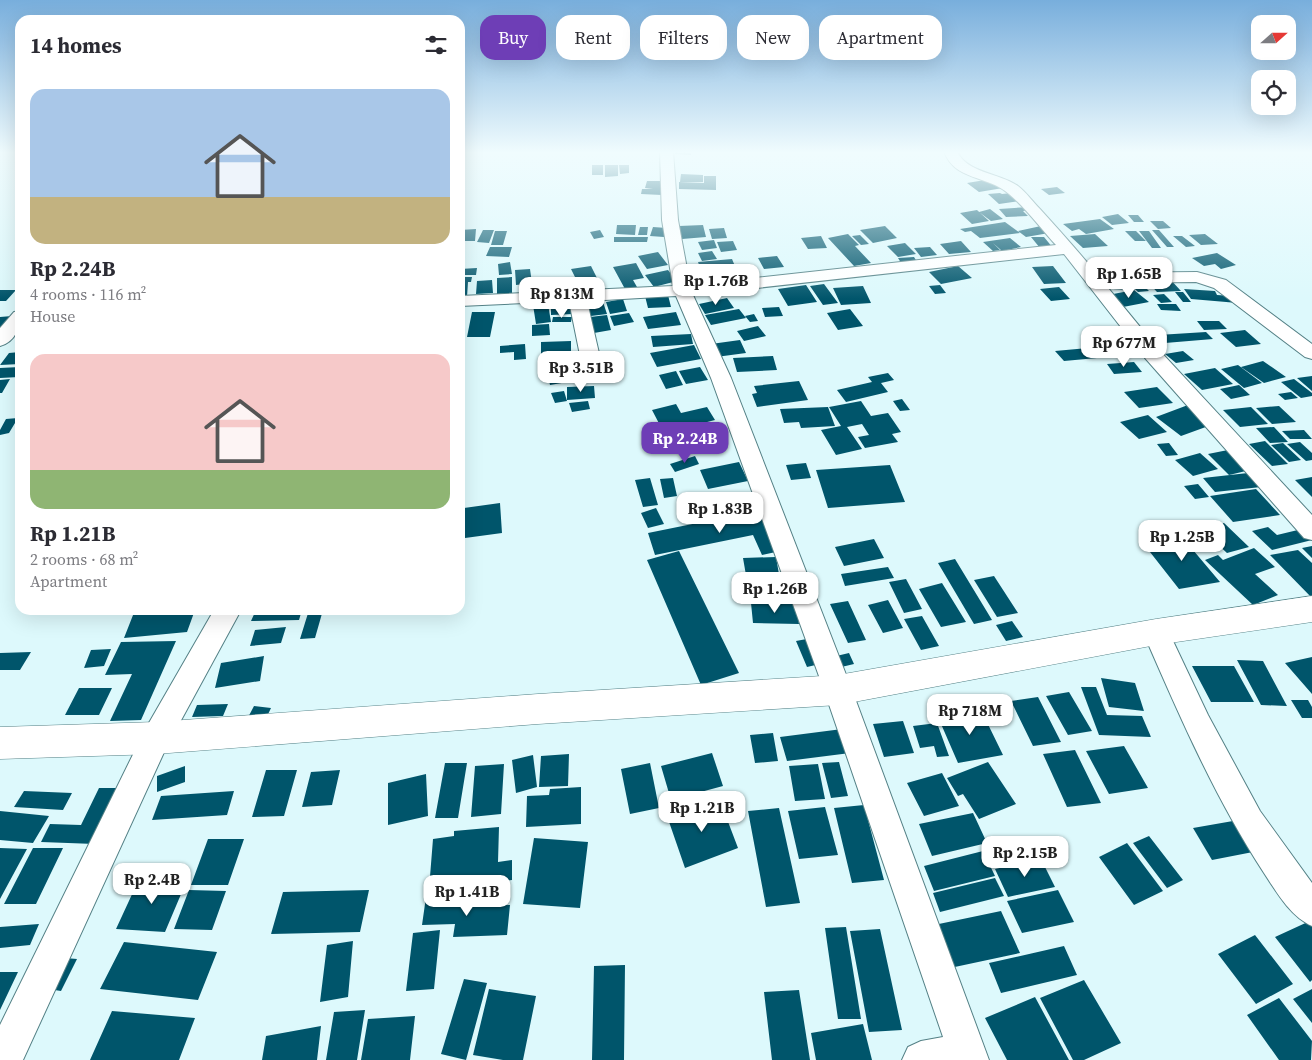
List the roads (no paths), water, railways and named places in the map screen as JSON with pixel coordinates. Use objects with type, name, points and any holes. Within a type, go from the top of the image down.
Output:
[{"type":"street","points":[[669,200],[670,220],[682,291],[720,378],[838,690],[968,1056],[921,1060]]},
{"type":"street","points":[[1023,200],[1068,249],[1152,354],[1312,532]]},
{"type":"street","points":[[465,301],[682,291],[1068,249]]},
{"type":"street","points":[[1091,278],[1197,277],[1210,280],[1220,284],[1312,353]]},
{"type":"street","points":[[577,296],[594,374]]},
{"type":"street","points":[[0,340],[15,322]]},
{"type":"street","points":[[0,743],[156,738],[838,690],[1156,632],[1312,610]]},
{"type":"street","points":[[3,1060],[156,738],[225,615]]},
{"type":"street","points":[[1156,632],[1198,725],[1249,822],[1286,877],[1312,909]]}]
